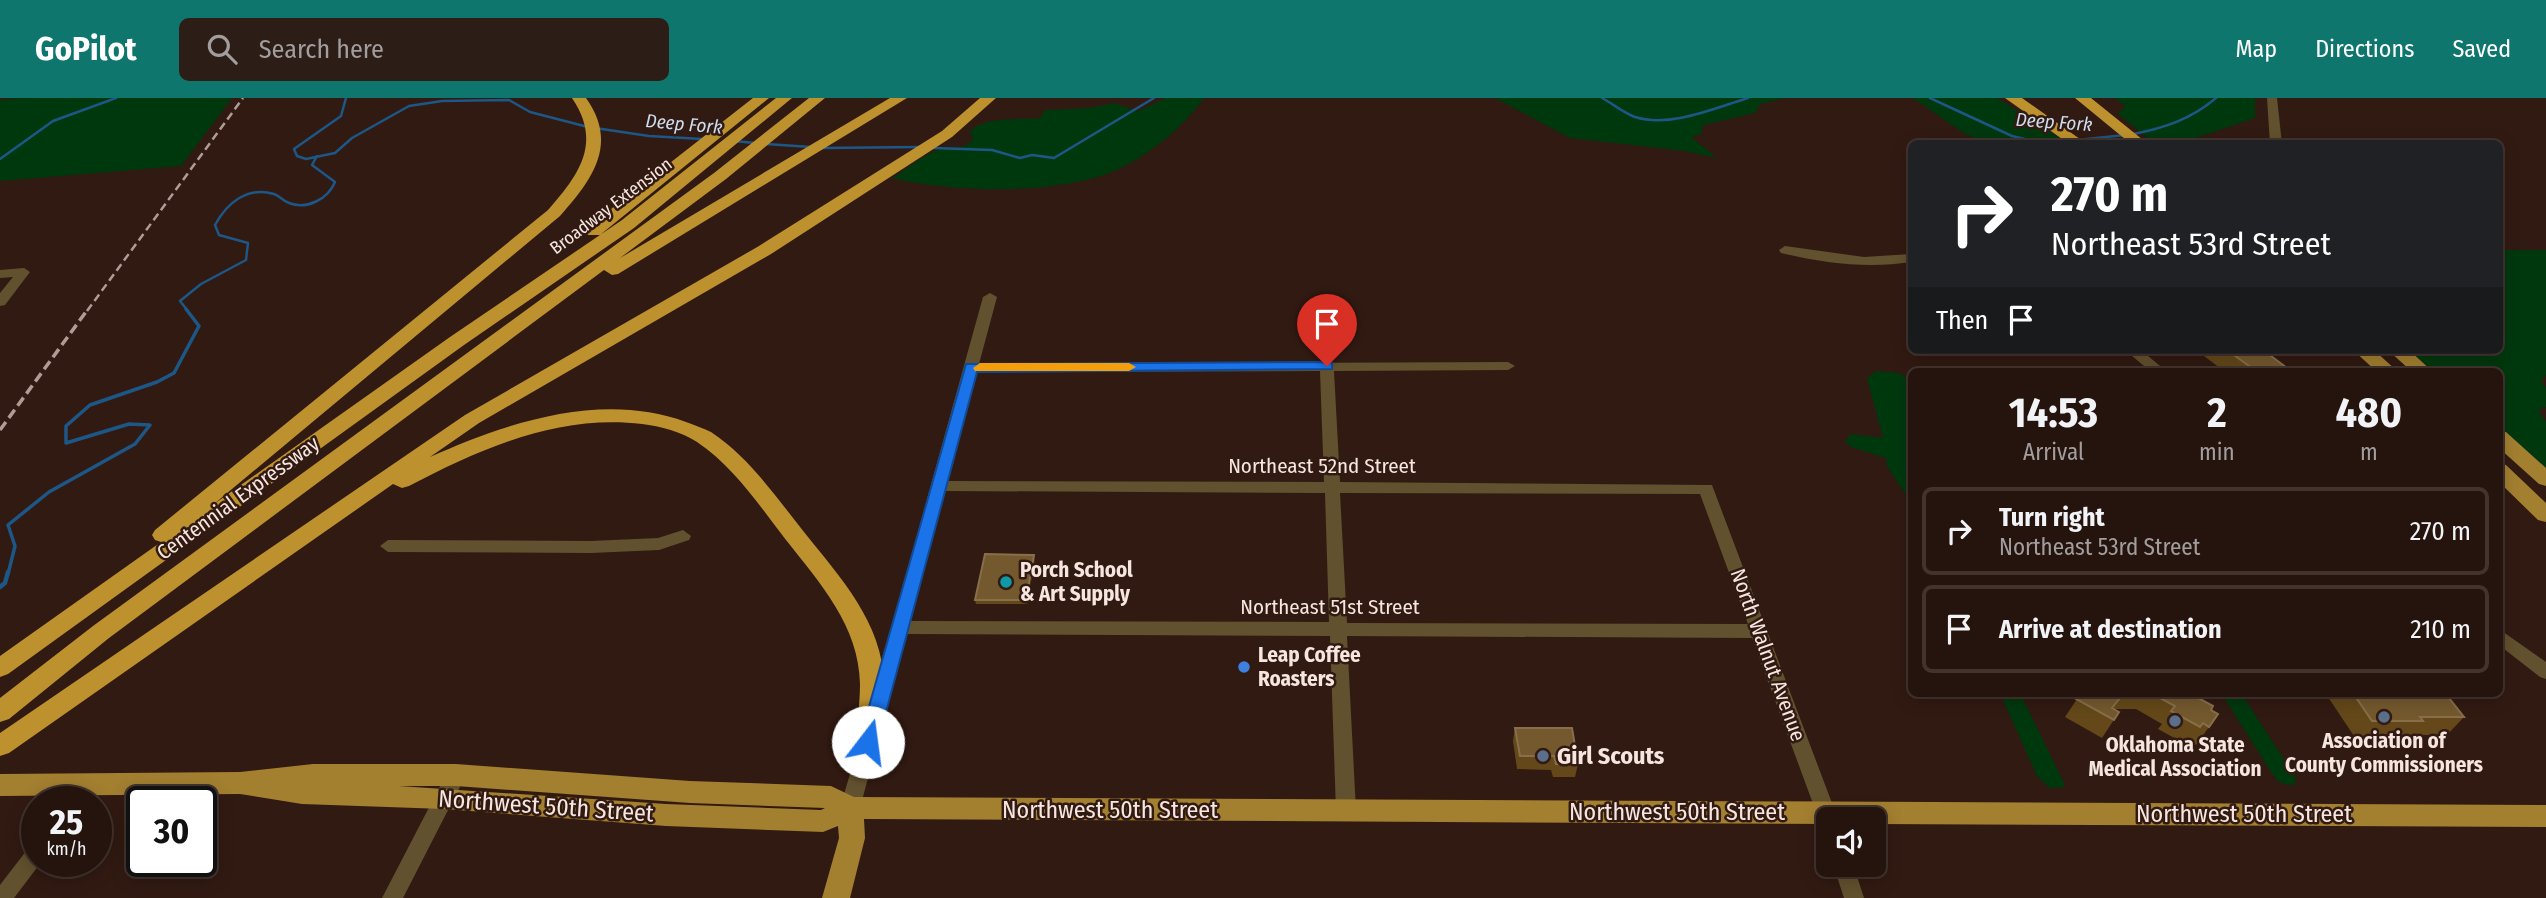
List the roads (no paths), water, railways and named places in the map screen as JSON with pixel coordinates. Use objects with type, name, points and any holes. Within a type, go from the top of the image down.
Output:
[{"type":"highway","points":[[8,662],[554,213],[576,187],[591,161],[595,146],[593,120],[579,98]]},
{"type":"highway","name":"Broadway Extension","points":[[457,341],[628,224],[695,170],[766,105],[785,98]]},
{"type":"highway","name":"Broadway Extension","points":[[511,330],[720,176],[818,98]]},
{"type":"highway","points":[[511,330],[900,98]]},
{"type":"highway","points":[[0,746],[472,419],[726,274],[947,134],[989,98]]},
{"type":"highway","points":[[2082,98],[2136,140]]},
{"type":"highway","points":[[2091,98],[2115,123]]},
{"type":"highway","points":[[2014,99],[2074,140]]},
{"type":"highway","points":[[457,341],[750,109],[766,105]]},
{"type":"highway","name":"Centennial Expressway","points":[[0,712],[101,632],[511,330]]},
{"type":"highway","name":"Centennial Expressway","points":[[8,662],[457,341]]},
{"type":"highway","points":[[144,646],[391,487],[448,456],[494,437],[544,423],[593,417],[641,418],[691,430],[722,448],[737,463],[839,593],[857,620],[869,661],[872,699],[868,742]]},
{"type":"main road","points":[[2367,354],[2384,368]]},
{"type":"main road","points":[[2402,354],[2419,368]]},
{"type":"main road","points":[[2503,441],[2546,479]]},
{"type":"main road","points":[[2503,474],[2546,515]]},
{"type":"main road","name":"Northwest 50th Street","points":[[112,791],[240,783],[302,793],[450,787],[666,815],[814,821],[823,821],[850,808],[1816,817]]},
{"type":"main road","name":"Northwest 50th Street","points":[[3,785],[21,787]]},
{"type":"main road","points":[[836,898],[852,838],[850,808]]},
{"type":"main road","name":"Northwest 50th Street","points":[[1886,817],[2546,816]]},
{"type":"street","points":[[2272,98],[2276,140]]},
{"type":"street","points":[[1785,250],[1853,260],[1908,258]]},
{"type":"street","points":[[0,274],[24,272],[0,302]]},
{"type":"street","points":[[850,808],[990,297]]},
{"type":"street","points":[[2137,354],[2155,368]]},
{"type":"street","points":[[1327,366],[1346,811]]},
{"type":"street","points":[[971,368],[1508,366]]},
{"type":"street","name":"Northeast 52nd Street","points":[[939,486],[1706,489]]},
{"type":"street","name":"North Walnut Avenue","points":[[1706,489],[1824,807]]},
{"type":"street","points":[[388,546],[605,546],[659,544],[684,536]]},
{"type":"street","name":"Northeast 51st Street","points":[[900,627],[1760,631]]},
{"type":"street","points":[[2503,639],[2546,672]]},
{"type":"street","points":[[392,898],[450,787]]},
{"type":"street","points":[[2,898],[21,873]]},
{"type":"street","points":[[1847,877],[1854,898]]},
{"type":"waterway","name":"Deep Fork","points":[[0,159],[53,121],[116,98]]},
{"type":"waterway","name":"Deep Fork","points":[[317,157],[306,159],[297,156],[294,149],[341,116],[346,98]]},
{"type":"waterway","name":"Deep Fork","points":[[934,148],[992,150],[1020,158],[1032,155],[1054,158],[1154,98]]},
{"type":"waterway","name":"Deep Fork","points":[[1602,98],[1635,117],[1649,120],[1692,115],[1748,98]]},
{"type":"waterway","name":"Deep Fork","points":[[1930,98],[2012,136],[2029,140],[2066,140]]},
{"type":"waterway","name":"Deep Fork","points":[[2133,134],[2177,122],[2216,98]]},
{"type":"waterway","name":"Deep Fork","points":[[317,157],[335,153],[352,138],[409,106],[442,101],[509,100],[530,112],[588,127]]},
{"type":"waterway","name":"Deep Fork","points":[[595,128],[649,136],[702,139]]},
{"type":"waterway","name":"Deep Fork","points":[[2077,140],[2125,135]]},
{"type":"waterway","name":"Deep Fork","points":[[734,141],[755,143]]},
{"type":"waterway","name":"Deep Fork","points":[[766,144],[811,147]]},
{"type":"waterway","name":"Deep Fork","points":[[822,148],[919,147]]},
{"type":"waterway","points":[[188,311],[180,301],[201,284],[246,260],[248,243],[219,235],[215,225],[225,210],[239,198],[255,192],[274,194],[296,205],[316,202],[335,182],[312,165],[317,157]]},
{"type":"waterway","points":[[8,574],[15,546],[8,525],[49,492],[135,444],[150,425],[129,424],[66,443],[66,426],[90,405],[157,382],[174,373],[199,326],[186,309]]},
{"type":"waterway","points":[[0,587],[5,583],[8,572]]},
{"type":"railway","points":[[87,311],[243,98]]},
{"type":"railway","points":[[0,430],[88,309]]},
{"type":"place","name":"Porch School & Art Supply","points":[[1006,582]]},
{"type":"place","name":"Leap Coffee Roasters","points":[[1244,667]]},
{"type":"place","name":"Association of County Commissioners","points":[[2384,717]]},
{"type":"place","name":"Oklahoma State Medical Association","points":[[2175,721]]},
{"type":"place","name":"Girl Scouts","points":[[1543,756]]}]
